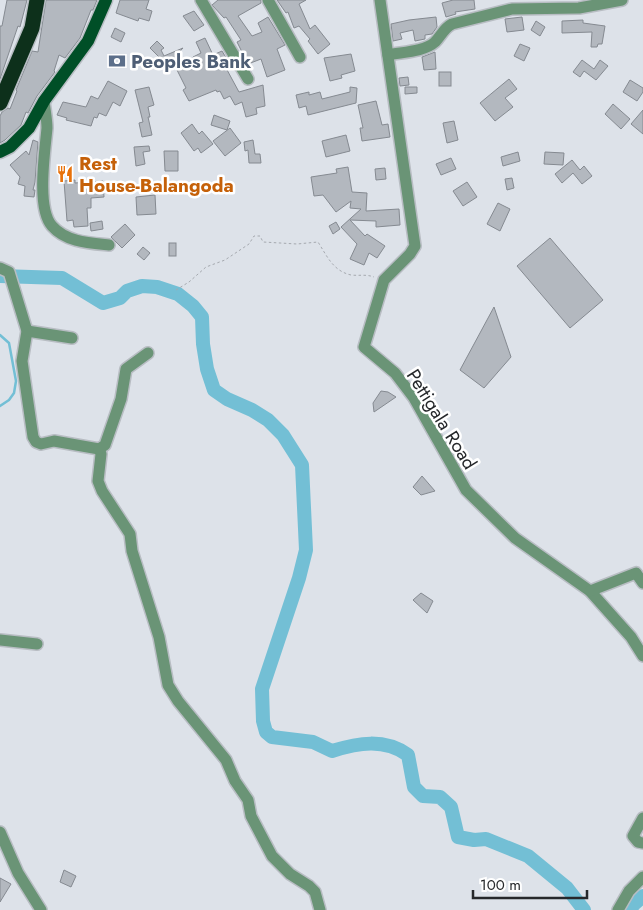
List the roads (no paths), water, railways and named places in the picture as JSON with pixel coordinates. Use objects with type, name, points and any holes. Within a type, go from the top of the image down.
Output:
[{"type":"highway","points":[[0,103],[4,81],[32,28],[37,0]]},
{"type":"main road","points":[[2,151],[17,142],[29,128],[44,101],[88,41],[106,0]]},
{"type":"street","points":[[201,0],[248,79]]},
{"type":"street","points":[[268,0],[300,57]]},
{"type":"street","name":"Pettigala Road","points":[[380,0],[415,246],[410,254],[384,280],[364,347],[395,373],[414,398],[466,490],[515,538],[590,591],[631,637],[643,656]]},
{"type":"street","points":[[388,55],[428,47],[436,41],[446,26],[512,9],[579,8],[622,0]]},
{"type":"street","points":[[44,101],[47,127],[44,138],[42,186],[45,215],[52,226],[65,236],[85,243],[109,244]]},
{"type":"street","points":[[0,268],[9,272],[27,331],[22,361],[33,437],[36,442],[41,444],[54,441],[99,449],[105,445],[121,399],[126,369],[148,352]]},
{"type":"street","points":[[27,331],[72,338]]},
{"type":"street","points":[[99,449],[101,454],[98,482],[130,534],[132,551],[159,637],[168,685],[178,701],[226,760],[235,781],[248,800],[251,816],[272,856],[290,874],[309,886],[314,892],[320,910]]},
{"type":"street","points":[[590,591],[639,570],[643,583]]},
{"type":"street","points":[[0,640],[37,644]]},
{"type":"street","points":[[643,818],[633,836],[638,842],[643,843]]},
{"type":"street","points":[[0,832],[18,873],[41,910]]},
{"type":"street","points":[[618,910],[629,891],[643,877]]},
{"type":"waterway","points":[[0,276],[62,278],[103,303],[120,298],[127,291],[142,286],[157,287],[178,294],[193,306],[202,317],[203,344],[207,369],[214,390],[227,399],[252,410],[268,420],[283,435],[302,465],[306,550],[299,578],[262,689],[263,721],[266,732],[272,737],[313,742],[332,751],[361,744],[380,744],[390,746],[408,755],[414,787],[423,796],[440,797],[451,807],[458,837],[474,840],[486,839],[528,856],[567,888],[584,910]]},
{"type":"waterway","points":[[0,335],[9,343],[16,381],[14,393],[9,400],[0,406]]},
{"type":"waterway","points":[[631,910],[633,905],[643,896]]},
{"type":"place","name":"Peoples Bank","points":[[117,61]]},
{"type":"place","name":"Rest House-Balangoda","points":[[65,174]]}]
